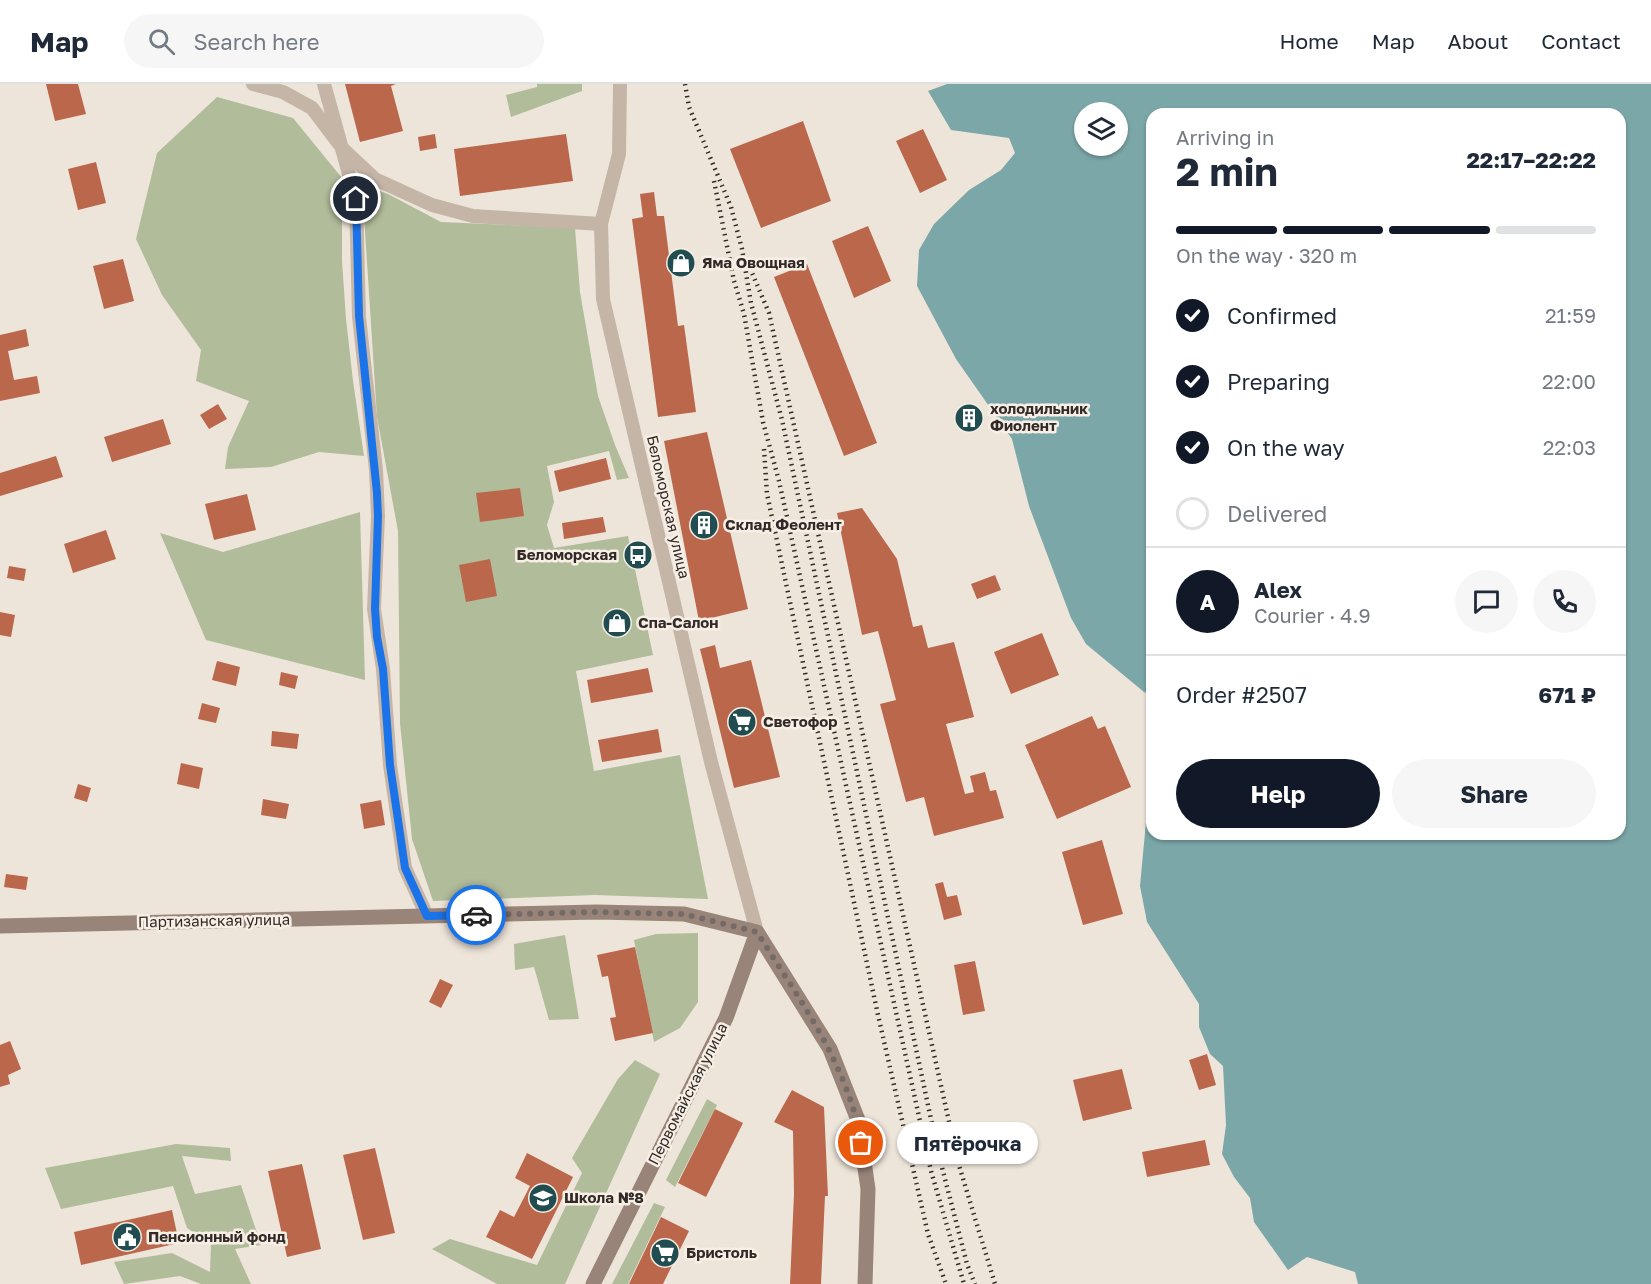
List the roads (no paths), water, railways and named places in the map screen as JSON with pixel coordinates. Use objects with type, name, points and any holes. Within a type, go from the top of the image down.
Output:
[{"type":"main road","name":"Партизанская улица","points":[[0,926],[597,912],[684,914],[757,932]]},
{"type":"main road","name":"Первомайская улица","points":[[593,1284],[726,1018],[757,932]]},
{"type":"main road","points":[[757,932],[830,1049],[858,1120],[868,1189],[865,1284]]},
{"type":"street","points":[[253,84],[283,92],[312,108],[343,148],[375,179],[432,205],[472,216],[601,224]]},
{"type":"street","points":[[324,84],[356,199],[359,316],[376,470],[378,516],[375,609],[383,669],[390,765],[405,868],[427,916]]},
{"type":"street","name":"Беломорская улица","points":[[620,84],[619,153],[601,224],[603,299],[711,762],[757,932]]},
{"type":"water","points":[[947,84],[1651,84],[1651,1284],[1358,1284],[1355,1272],[1307,1257],[1288,1270],[1254,1222],[1250,1198],[1234,1177],[1222,1154],[1226,1125],[1223,1066],[1210,1054],[1199,1027],[1199,1004],[1147,922],[1140,886],[1146,822],[1146,840],[1626,840],[1626,108],[1146,108],[1146,693],[1086,644],[1071,618],[1029,506],[1012,439],[956,359],[917,286],[919,250],[934,224],[969,190],[1001,170],[1015,153],[1009,138],[951,130],[928,91]]},
{"type":"railway","points":[[685,84],[689,107],[731,207],[742,249],[751,303],[782,420],[938,1152],[967,1264],[975,1284]]},
{"type":"railway","points":[[714,181],[734,281],[744,314],[763,422],[779,481],[931,1171],[964,1284]]},
{"type":"railway","points":[[750,268],[769,313],[958,1162],[995,1284]]},
{"type":"railway","points":[[764,449],[767,494],[878,1015],[928,1234],[946,1284]]},
{"type":"place","name":"Яма Овощная","points":[[681,263]]},
{"type":"place","name":"холодильник Фиолент","points":[[969,418]]},
{"type":"place","name":"Склад Феолент","points":[[704,525]]},
{"type":"place","name":"Беломорская","points":[[638,555]]},
{"type":"place","name":"Спа-Салон","points":[[617,623]]},
{"type":"place","name":"Светофор","points":[[742,722]]},
{"type":"place","name":"Пятёрочка","points":[[861,1143]]},
{"type":"place","name":"Школа №8","points":[[543,1198]]},
{"type":"place","name":"Пенсионный фонд","points":[[127,1237]]},
{"type":"place","name":"Бристоль","points":[[665,1253]]}]
